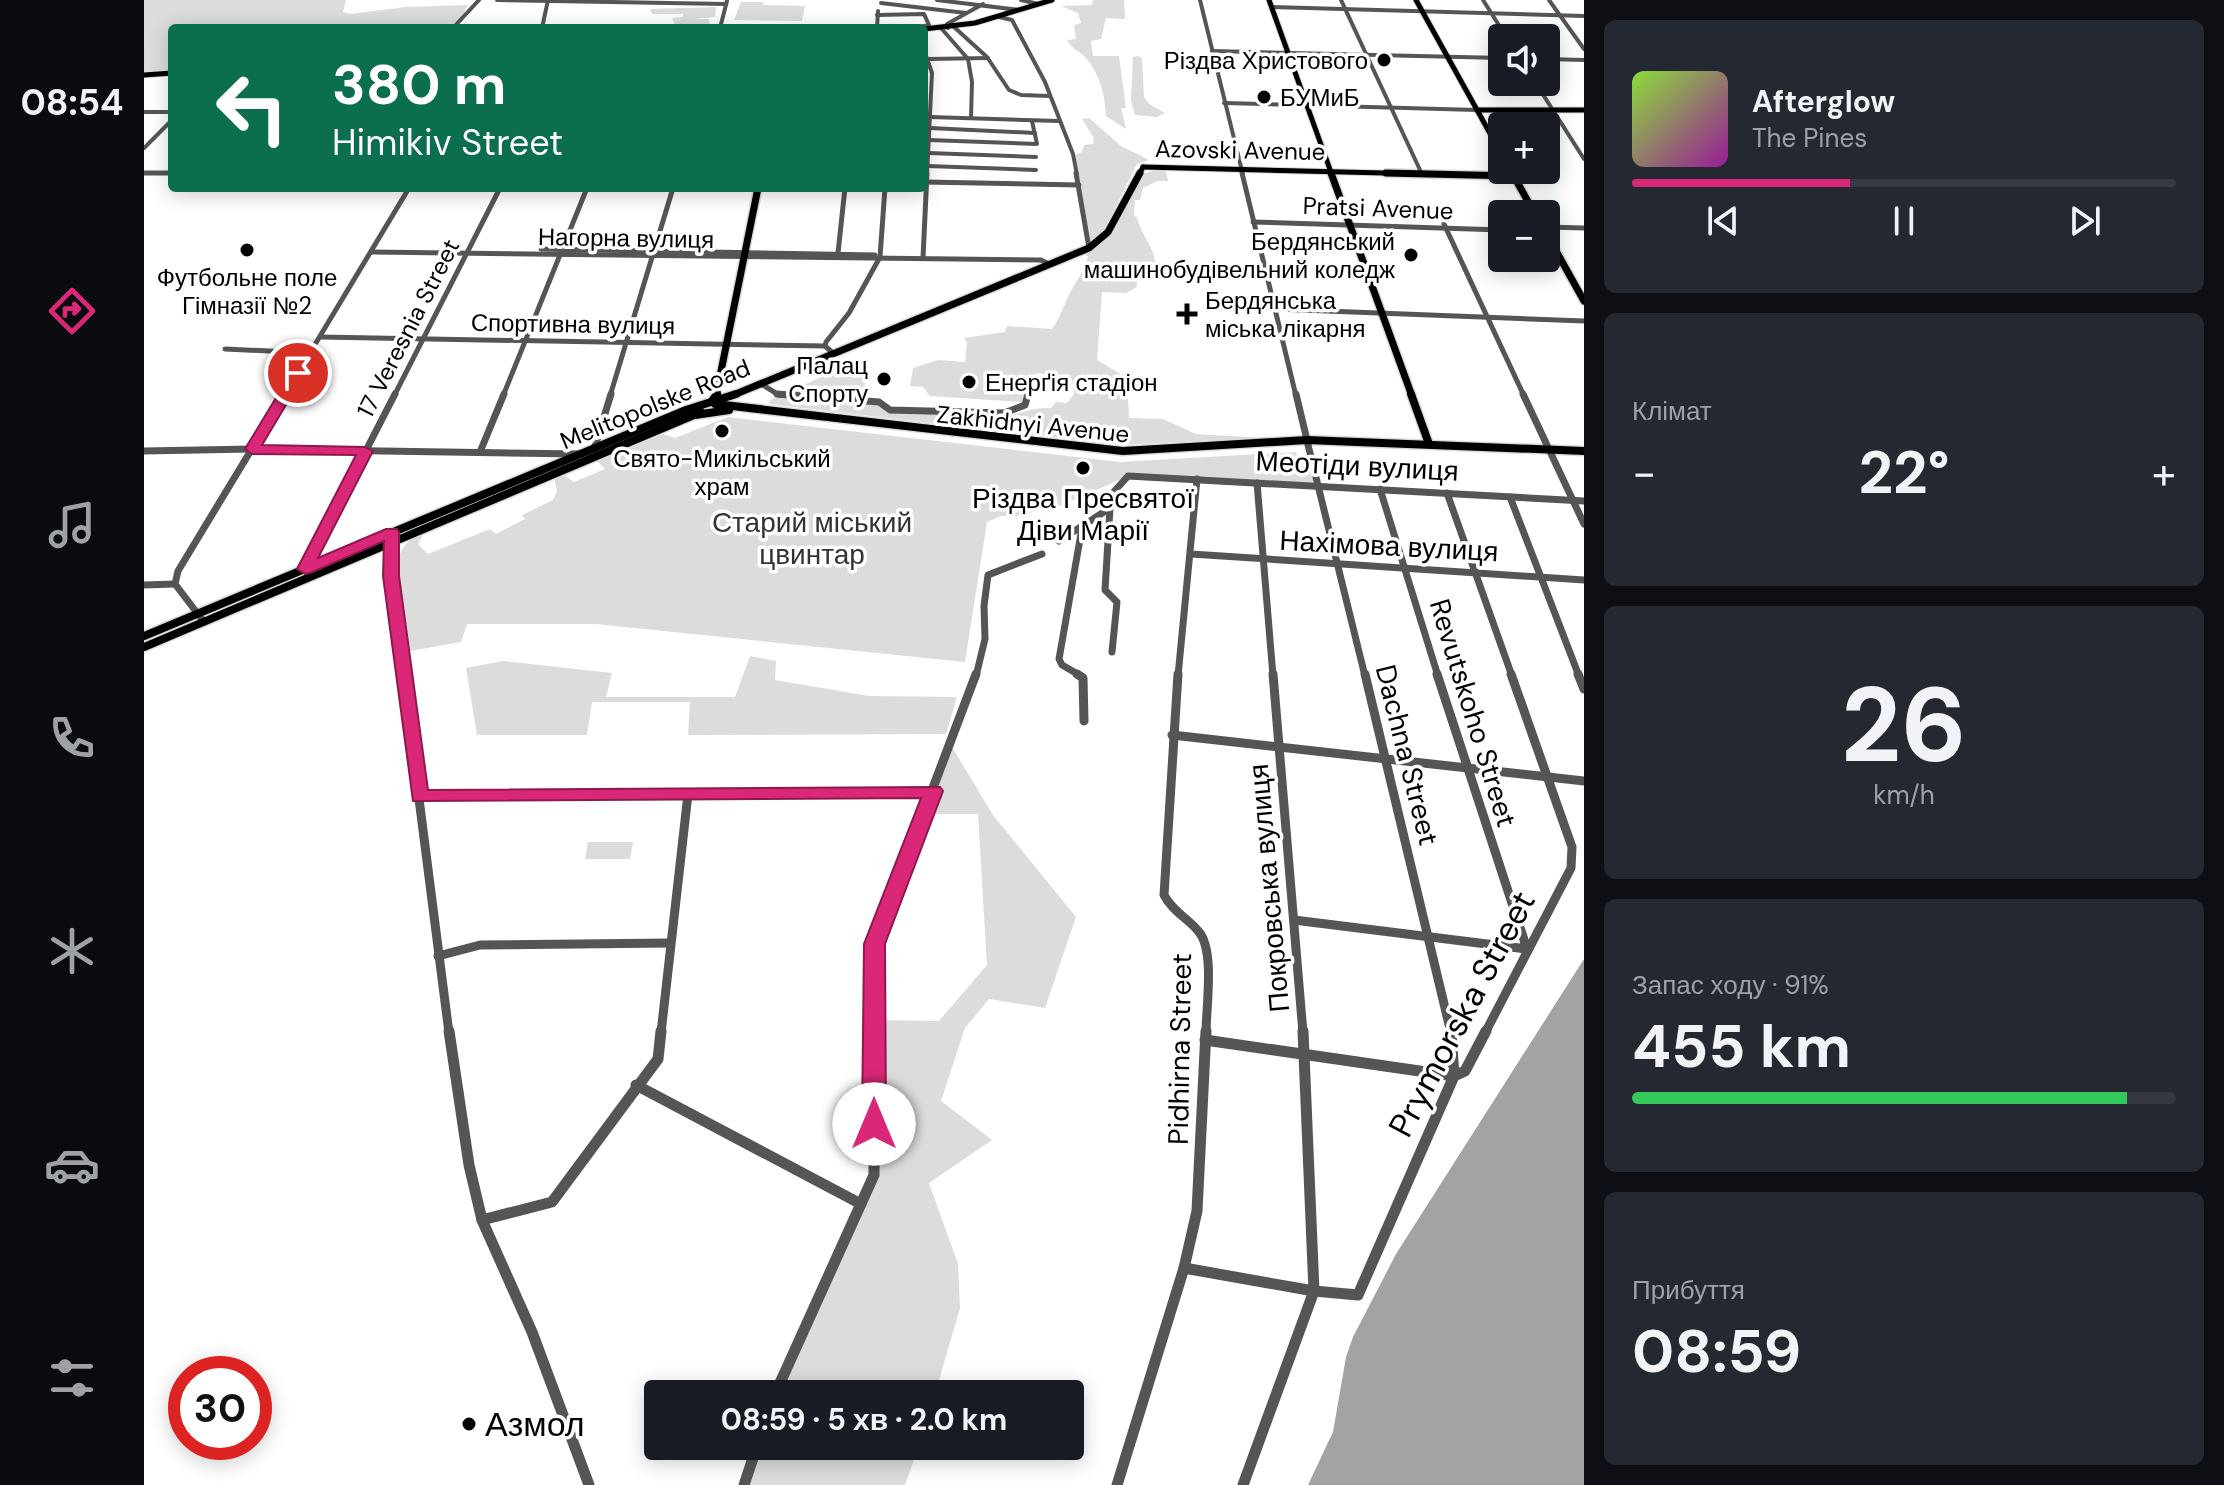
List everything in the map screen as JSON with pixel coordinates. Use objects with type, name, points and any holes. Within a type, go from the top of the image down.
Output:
[{"type":"main road","points":[[928,29],[948,28],[999,17],[1052,0]]},
{"type":"main road","points":[[1269,0],[1429,444]]},
{"type":"main road","points":[[1416,0],[1488,130]]},
{"type":"main road","points":[[144,75],[168,73]]},
{"type":"main road","points":[[1477,110],[1584,112]]},
{"type":"main road","name":"Azovski Avenue","points":[[1143,167],[1239,166],[1488,173]]},
{"type":"main road","name":"Melitopolske Road","points":[[596,452],[686,410],[723,400],[1089,248],[1108,232],[1143,167]]},
{"type":"main road","points":[[723,400],[728,344],[757,192]]},
{"type":"main road","points":[[1560,256],[1584,301]]},
{"type":"main road","points":[[686,410],[723,400]]},
{"type":"main road","points":[[695,415],[723,400]]},
{"type":"main road","name":"Zakhidnyi Avenue","points":[[723,400],[1123,451],[1368,442],[1584,451]]},
{"type":"main road","name":"Zakhidnyi Avenue","points":[[695,415],[731,410],[1123,457],[1308,443]]},
{"type":"main road","name":"Melitopolske Road","points":[[144,636],[201,618],[596,452],[695,415]]},
{"type":"main road","name":"Melitopolske Road","points":[[144,647],[305,569],[392,537],[555,465],[584,457]]},
{"type":"street","points":[[457,24],[479,0]]},
{"type":"street","points":[[497,0],[726,2],[721,24]]},
{"type":"street","points":[[937,0],[1019,10]]},
{"type":"street","points":[[1021,0],[1039,4]]},
{"type":"street","name":"Dachna Street","points":[[1200,0],[1451,1025],[1454,1076]]},
{"type":"street","points":[[1341,0],[1420,172]]},
{"type":"street","points":[[1483,0],[1498,24]]},
{"type":"street","points":[[1549,0],[1584,49]]},
{"type":"street","points":[[543,24],[547,1]]},
{"type":"street","points":[[943,11],[953,1]]},
{"type":"street","points":[[877,24],[882,2],[966,13]]},
{"type":"street","points":[[971,118],[972,82],[968,59],[947,24],[983,4]]},
{"type":"street","points":[[1272,7],[1584,16]]},
{"type":"street","points":[[877,15],[924,14],[928,25]]},
{"type":"street","points":[[999,17],[1012,20],[1015,31],[1041,73],[1074,155],[1089,248]]},
{"type":"street","points":[[948,28],[988,58],[1010,91],[1018,95],[1050,96]]},
{"type":"street","points":[[1212,51],[1488,58]]},
{"type":"street","points":[[988,58],[929,59],[928,166],[1036,170]]},
{"type":"street","points":[[1560,59],[1584,60]]},
{"type":"street","points":[[1544,96],[1584,159]]},
{"type":"street","points":[[1224,103],[1477,110]]},
{"type":"street","points":[[144,112],[168,112]]},
{"type":"street","points":[[930,117],[1059,121]]},
{"type":"street","points":[[929,140],[1037,144],[1032,121]]},
{"type":"street","points":[[144,148],[168,124]]},
{"type":"street","points":[[930,128],[1035,133]]},
{"type":"street","points":[[928,153],[1036,157]]},
{"type":"street","points":[[144,173],[168,173]]},
{"type":"street","points":[[928,182],[1079,185]]},
{"type":"street","points":[[175,584],[178,571],[407,192]]},
{"type":"street","name":"17 Veresnia Street","points":[[305,569],[498,192]]},
{"type":"street","points":[[480,452],[585,192]]},
{"type":"street","points":[[596,452],[625,342],[672,192]]},
{"type":"street","points":[[838,253],[845,192]]},
{"type":"street","points":[[833,353],[825,346],[849,313],[880,257],[885,192]]},
{"type":"street","points":[[923,258],[925,192]]},
{"type":"street","name":"Pratsi Avenue","points":[[1253,222],[1488,228]]},
{"type":"street","points":[[1445,226],[1584,524]]},
{"type":"street","points":[[1560,230],[1584,230]]},
{"type":"street","name":"Нагорна вулиця","points":[[372,249],[1041,260],[1049,264]]},
{"type":"street","name":"Нагорна вулиця","points":[[745,255],[838,253],[880,257]]},
{"type":"street","points":[[1275,309],[1584,321]]},
{"type":"street","name":"Спортивна вулиця","points":[[320,337],[825,346]]},
{"type":"street","points":[[225,349],[234,352],[310,353]]},
{"type":"street","points":[[761,384],[779,395],[879,402],[890,410],[1004,413],[1025,405],[1032,379]]},
{"type":"street","points":[[144,451],[480,452],[584,457]]},
{"type":"street","points":[[550,453],[556,458],[555,465]]},
{"type":"street","name":"Меотіди вулиця","points":[[1110,508],[1111,495],[1128,476],[1584,501]]},
{"type":"street","name":"Pidhirna Street","points":[[1117,1485],[1184,1268],[1197,1211],[1202,1156],[1208,948],[1204,934],[1195,924],[1175,914],[1164,895],[1172,735],[1197,479]]},
{"type":"street","name":"Покровська вулиця","points":[[1257,483],[1305,1053],[1314,1291]]},
{"type":"street","name":"Revutskoho Street","points":[[1380,489],[1466,768],[1527,949]]},
{"type":"street","points":[[1447,493],[1547,777]]},
{"type":"street","points":[[1510,497],[1584,689]]},
{"type":"street","points":[[1059,541],[1110,508]]},
{"type":"street","points":[[1110,508],[1105,590],[1117,602],[1112,652]]},
{"type":"street","points":[[1082,528],[1059,659],[1062,665],[1083,678],[1084,721]]},
{"type":"street","points":[[392,537],[391,576],[438,956],[469,1165],[482,1220],[532,1332],[589,1485]]},
{"type":"street","points":[[781,1380],[874,1175],[874,944],[973,688],[985,639],[984,606],[988,575],[1042,554]]},
{"type":"street","name":"Нахімова вулиця","points":[[1191,554],[1584,580]]},
{"type":"street","points":[[144,585],[175,584]]},
{"type":"street","points":[[175,584],[201,618]]},
{"type":"street","points":[[1172,735],[1584,781]]},
{"type":"street","name":"Prymorska Street","points":[[1314,1291],[1358,1295],[1454,1076],[1465,1071],[1571,868],[1572,847],[1547,777]]},
{"type":"street","points":[[420,797],[933,791]]},
{"type":"street","points":[[482,1220],[552,1202],[658,1059],[688,794]]},
{"type":"street","points":[[1294,920],[1527,949]]},
{"type":"street","points":[[438,956],[480,945],[670,943]]},
{"type":"street","points":[[1205,1040],[1454,1076]]},
{"type":"street","points":[[636,1085],[861,1204]]},
{"type":"street","points":[[1184,1268],[1314,1291],[1243,1485]]},
{"type":"street","points":[[744,1485],[752,1460]]},
{"type":"green space","points":[[144,0],[346,0],[343,12],[350,14],[405,7],[468,5],[454,24],[168,24],[168,71],[144,72]]},
{"type":"green space","points":[[1093,0],[1124,0],[1125,19],[1106,18],[1101,39],[1091,41],[1093,56],[1119,56],[1126,108],[1121,108],[1126,129],[1106,116],[1103,93],[1095,71],[1067,40],[1076,39],[1074,25],[1081,23],[1078,13],[1061,6],[1092,5]]},
{"type":"green space","points":[[741,2],[805,6],[802,21],[734,20]]},
{"type":"green space","points":[[716,7],[715,17],[693,19],[709,19],[710,24],[675,24],[672,18],[683,17],[683,14],[652,14],[650,9]]},
{"type":"green space","points":[[1133,57],[1142,58],[1144,97],[1149,104],[1165,113],[1157,117],[1135,115],[1131,100]]},
{"type":"green space","points":[[1089,118],[1121,146],[1149,160],[1137,164],[1104,230],[1091,243],[1075,155],[1082,152],[1084,145],[1093,144],[1094,138],[1082,119]]},
{"type":"green space","points":[[1165,168],[1168,181],[1157,181],[1143,188],[1140,200],[1135,200],[1134,216],[1155,262],[1136,267],[1137,287],[1126,293],[1102,292],[1097,360],[1127,378],[1129,418],[1163,419],[1196,434],[1263,438],[1119,445],[769,404],[770,400],[837,370],[867,374],[861,403],[878,404],[881,408],[996,417],[1051,408],[1056,402],[1067,403],[1074,394],[1072,379],[1038,373],[1029,379],[1022,402],[930,396],[923,387],[910,386],[913,368],[938,360],[965,362],[967,343],[964,338],[1005,332],[1007,326],[1052,329],[1088,256],[1082,254],[1108,238],[1140,174]]},
{"type":"green space","name":"Старий міський цвинтар","points":[[728,417],[1120,462],[1296,452],[1298,459],[1308,459],[1314,484],[1128,476],[1062,505],[1016,516],[1001,516],[987,522],[965,662],[595,624],[467,624],[461,642],[405,652],[395,570],[401,553],[412,539],[423,535],[418,544],[428,554],[490,529],[496,534],[525,519],[522,515],[553,500],[557,491],[554,478],[564,475],[574,482],[605,469],[597,461],[663,434],[675,438]]},
{"type":"green space","points":[[750,656],[776,661],[775,680],[869,696],[957,697],[946,734],[688,735],[690,702],[592,702],[587,735],[477,735],[466,668],[503,661],[612,673],[606,697],[735,697]]},
{"type":"green space","points":[[952,747],[993,815],[1076,917],[1045,1008],[989,999],[965,1028],[941,1101],[992,1140],[929,1183],[958,1264],[960,1308],[939,1380],[785,1380],[876,1175],[877,1020],[939,1021],[987,965],[978,814],[929,814]]},
{"type":"green space","points":[[588,842],[633,842],[630,859],[585,859]]},
{"type":"green space","points":[[756,1460],[914,1460],[905,1485],[748,1485]]},
{"type":"shaded area","points":[[1584,959],[1584,1485],[1308,1485],[1333,1432],[1346,1357],[1353,1337],[1396,1254]]},
{"type":"place","name":"Різдва Христового","points":[[1384,60]]},
{"type":"place","name":"БУМиБ","points":[[1264,97]]},
{"type":"place","name":"Футбольне поле Гімназії №2","points":[[247,250]]},
{"type":"place","name":"Бердянський машинобудівельний коледж","points":[[1411,255]]},
{"type":"place","name":"Бердянська міська лікарня","points":[[1187,314]]},
{"type":"place","name":"Палац Спорту","points":[[884,379]]},
{"type":"place","name":"Енерґія стадіон","points":[[969,382]]},
{"type":"place","name":"Свято-Микільський храм","points":[[722,431]]},
{"type":"place","name":"Різдва Пресвятої Діви Марії","points":[[1083,468]]},
{"type":"place","name":"Азмол","points":[[469,1424]]},
{"type":"route","points":[[298,373],[252,449],[365,451],[305,569],[392,532],[391,576],[420,797],[933,791],[874,944],[874,1124]]}]
